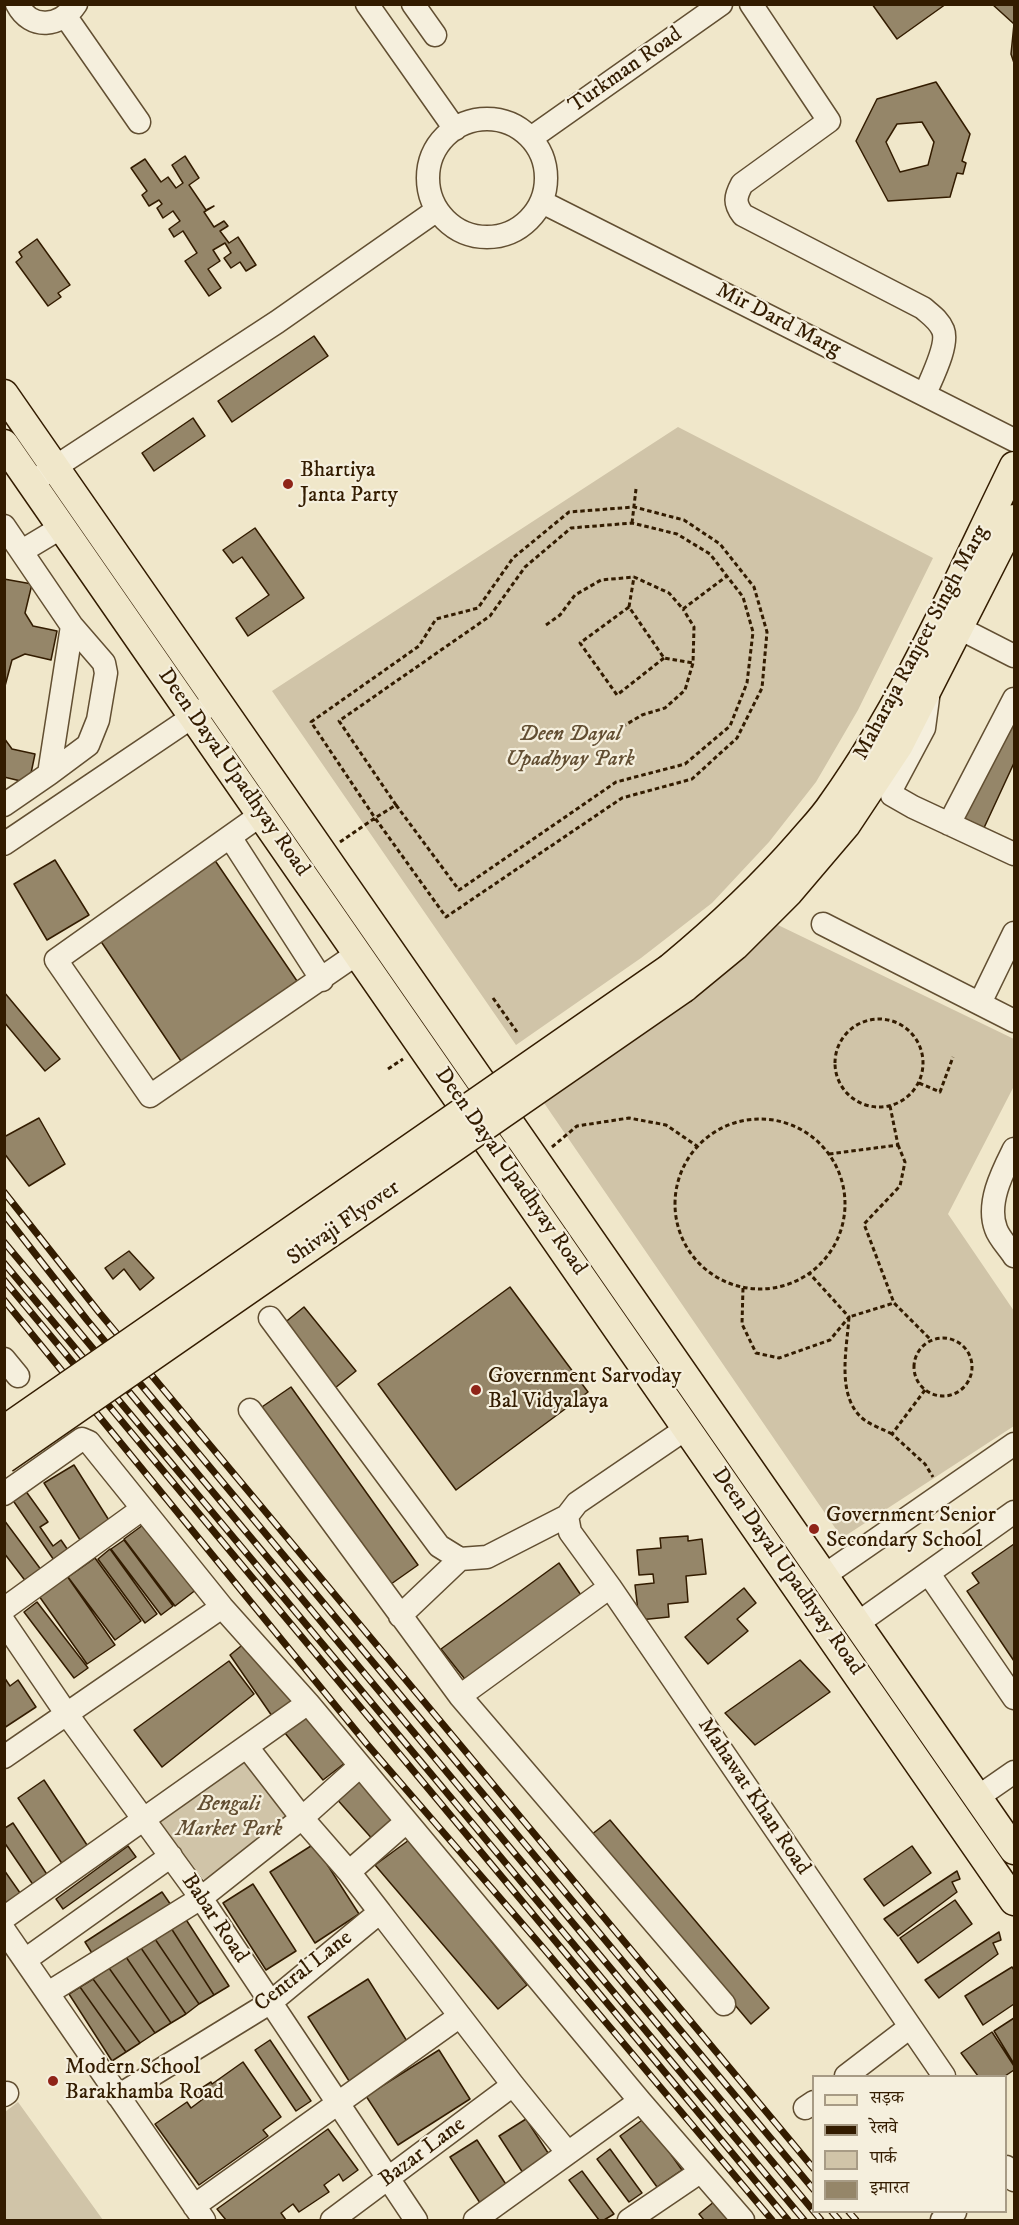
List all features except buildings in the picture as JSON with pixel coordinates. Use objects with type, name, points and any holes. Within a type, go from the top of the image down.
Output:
[{"type":"main road","name":"Deen Dayal Upadhyay Road","points":[[4,394],[1014,1850]]},
{"type":"main road","name":"Deen Dayal Upadhyay Road","points":[[4,444],[1014,1901]]},
{"type":"main road","name":"Maharaja Ranjeet Singh Marg","points":[[677,978],[721,926],[775,872],[832,805],[884,725],[932,635],[1014,466]]},
{"type":"main road","name":"Maharaja Ranjeet Singh Marg","points":[[677,978],[735,946],[789,891],[846,825],[898,745],[1014,519]]},
{"type":"main road","name":"Shivaji Flyover","points":[[4,1430],[677,978]]},
{"type":"main road","name":"Shivaji Flyover","points":[[4,1459],[677,978]]},
{"type":"street","points":[[367,4],[455,129]]},
{"type":"street","points":[[413,4],[435,35]]},
{"type":"street","name":"Turkman Road","points":[[531,138],[721,4]]},
{"type":"street","points":[[751,4],[829,121],[742,184],[736,195],[736,206],[743,215],[923,308],[937,319],[944,332],[944,346],[925,394]]},
{"type":"street","points":[[13,10],[42,23],[55,22],[71,11],[139,122]]},
{"type":"street","points":[[492,120],[512,125],[531,138],[542,155],[547,175],[542,202],[531,219],[514,232],[504,236],[483,237],[463,232],[449,223],[437,210],[429,190],[428,174],[433,154],[445,137],[455,129],[474,121],[492,120]]},
{"type":"street","name":"Mir Dard Marg","points":[[542,202],[1014,440]]},
{"type":"street","points":[[32,484],[55,466],[277,322],[437,210]]},
{"type":"street","points":[[4,526],[72,626],[104,663],[106,674],[98,720],[88,745],[4,805]]},
{"type":"street","points":[[22,551],[62,527]]},
{"type":"street","points":[[49,774],[72,626]]},
{"type":"street","points":[[959,628],[1014,656]]},
{"type":"street","points":[[929,687],[924,728],[891,791],[896,798],[1014,854]]},
{"type":"street","points":[[949,824],[1014,699]]},
{"type":"street","points":[[4,844],[217,700]]},
{"type":"street","points":[[262,814],[56,960],[150,1096],[322,980],[358,953]]},
{"type":"street","points":[[230,837],[322,980]]},
{"type":"street","points":[[823,924],[1014,1021]]},
{"type":"street","points":[[980,1003],[1014,933]]},
{"type":"street","points":[[1014,1149],[999,1183],[993,1206],[996,1229],[1014,1256]]},
{"type":"street","points":[[270,1318],[440,1546],[460,1558],[487,1557],[567,1516],[577,1503],[687,1428]]},
{"type":"street","points":[[250,1410],[460,1696],[724,2004]]},
{"type":"street","points":[[4,1494],[82,1439],[89,1442],[222,1607],[308,1703],[640,2101],[743,2220]]},
{"type":"street","points":[[825,1575],[1014,1444]]},
{"type":"street","points":[[4,1609],[142,1509]]},
{"type":"street","points":[[858,1623],[1014,1512]]},
{"type":"street","name":"Mahawat Khan Road","points":[[567,1516],[570,1532],[610,1587],[943,2075]]},
{"type":"street","points":[[400,1616],[460,1558]]},
{"type":"street","points":[[929,1574],[1014,1698]]},
{"type":"street","points":[[460,1696],[610,1587]]},
{"type":"street","points":[[4,1757],[222,1607]]},
{"type":"street","name":"Babar Road","points":[[4,1622],[66,1713],[201,1898],[416,2220]]},
{"type":"street","points":[[4,1918],[308,1703]]},
{"type":"street","points":[[247,1747],[302,1818],[349,1872],[568,2153]]},
{"type":"street","points":[[48,1993],[201,1898],[302,1818],[360,1766]]},
{"type":"street","points":[[978,1797],[1014,1772]]},
{"type":"street","points":[[349,1872],[406,1822]]},
{"type":"street","points":[[25,1960],[171,1856]]},
{"type":"street","name":"Central Lane","points":[[118,2096],[271,2002],[380,1912]]},
{"type":"street","points":[[4,1930],[199,2213],[338,2103],[460,2016]]},
{"type":"street","points":[[847,2075],[910,2027]]},
{"type":"street","name":"Bazar Lane","points":[[332,2220],[513,2085]]},
{"type":"street","points":[[475,2220],[640,2101]]},
{"type":"street","points":[[629,2220],[700,2172]]},
{"type":"path","points":[[632,523],[636,489]]},
{"type":"path","points":[[634,507],[684,520],[720,544],[754,587],[767,632],[762,688],[737,738],[692,779],[622,798],[446,917],[375,818],[311,722],[419,646],[436,619],[478,608],[513,558],[569,512],[634,507]]},
{"type":"path","points":[[632,523],[677,534],[710,554],[727,576],[743,597],[753,632],[747,683],[730,726],[685,764],[616,782],[459,891],[396,805],[339,721],[490,616],[525,567],[571,528],[632,523]]},
{"type":"path","points":[[683,609],[727,576]]},
{"type":"path","points":[[634,577],[629,607],[664,658],[693,663]]},
{"type":"path","points":[[546,625],[560,615],[575,595],[601,580],[634,577],[669,593],[683,609],[694,627],[693,663],[686,690],[665,708],[642,715],[622,727]]},
{"type":"path","points":[[629,607],[580,642],[617,695],[664,658]]},
{"type":"path","points":[[323,853],[396,805]]},
{"type":"path","points":[[493,998],[517,1032]]},
{"type":"path","points":[[867,1020],[892,1021],[906,1028],[917,1039],[922,1053],[923,1068],[919,1083],[905,1099],[890,1106],[876,1107],[861,1103],[849,1095],[839,1082],[835,1067],[836,1052],[842,1038],[853,1027],[867,1020]]},
{"type":"path","points":[[919,1083],[940,1092],[953,1057]]},
{"type":"path","points":[[890,1106],[898,1145],[905,1162],[900,1186],[864,1224],[894,1303],[932,1340]]},
{"type":"path","points":[[536,1159],[577,1126],[629,1118],[666,1125],[697,1146]]},
{"type":"path","points":[[768,1119],[787,1123],[818,1141],[838,1170],[846,1199],[844,1220],[831,1252],[810,1274],[778,1288],[758,1290],[743,1288],[719,1279],[706,1271],[692,1256],[680,1234],[675,1214],[677,1184],[686,1161],[697,1146],[710,1135],[728,1125],[747,1120],[768,1119]]},
{"type":"path","points":[[829,1154],[898,1145]]},
{"type":"path","points":[[810,1274],[849,1317],[845,1370],[850,1402],[863,1419],[892,1434],[925,1464],[943,1493]]},
{"type":"path","points":[[743,1288],[742,1324],[756,1353],[779,1358],[830,1340],[849,1317],[894,1303]]},
{"type":"path","points":[[946,1338],[961,1343],[970,1355],[973,1370],[967,1384],[955,1394],[940,1396],[925,1389],[915,1374],[914,1364],[920,1350],[932,1340],[946,1338]]},
{"type":"path","points":[[892,1434],[925,1389]]},
{"type":"green space","name":"Deen Dayal Upadhyay Park","points":[[678,427],[933,558],[858,710],[816,782],[769,842],[712,903],[641,958],[516,1045],[272,691]]},
{"type":"green space","points":[[778,925],[1014,1039],[1014,1086],[948,1214],[1014,1311],[1014,1426],[842,1538],[542,1100],[709,984]]},
{"type":"green space","name":"Bengali Market Park","points":[[247,1738],[316,1821],[260,1867],[217,1897],[146,1804]]},
{"type":"green space","points":[[18,2102],[103,2220],[5,2220],[5,2112]]},
{"type":"railway","points":[[4,1192],[98,1311],[812,2167]]},
{"type":"railway","points":[[4,1214],[87,1320],[812,2188]]},
{"type":"railway","points":[[4,1242],[812,2209]]},
{"type":"railway","points":[[4,1263],[804,2220]]},
{"type":"railway","points":[[4,1280],[788,2220]]},
{"type":"railway","points":[[4,1300],[366,1743],[545,1950],[772,2220]]},
{"type":"railway","points":[[815,2213],[821,2220]]},
{"type":"railway","points":[[833,2213],[839,2220]]},
{"type":"railway","points":[[850,2213],[856,2220]]},
{"type":"place","name":"Bhartiya Janta Party","points":[[288,484]]},
{"type":"place","name":"Government Sarvoday Bal Vidyalaya","points":[[476,1390]]},
{"type":"place","name":"Government Senior Secondary School","points":[[814,1529]]},
{"type":"place","name":"Modern School Barakhamba Road","points":[[53,2081]]}]
